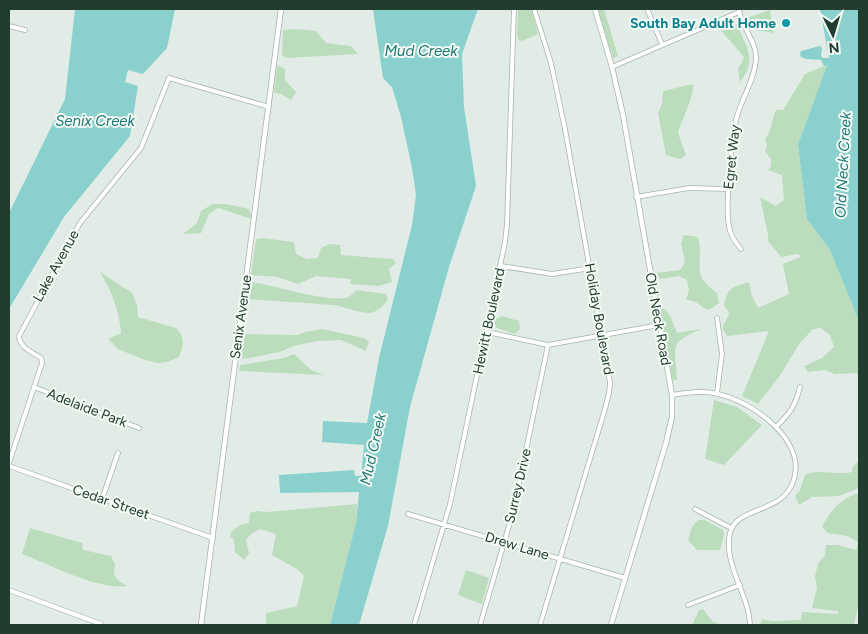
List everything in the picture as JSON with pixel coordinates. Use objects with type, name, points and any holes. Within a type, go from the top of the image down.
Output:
[{"type":"street","name":"Senix Avenue","points":[[201,625],[281,9]]},
{"type":"street","name":"Hewitt Boulevard","points":[[414,625],[450,504],[502,266],[507,224],[514,9]]},
{"type":"street","name":"Holiday Boulevard","points":[[534,9],[551,63],[565,129],[591,268],[608,373],[609,394],[540,625]]},
{"type":"street","name":"Old Neck Road","points":[[595,9],[612,67],[623,115],[672,395],[673,410],[669,432],[611,625]]},
{"type":"street","points":[[646,9],[662,44]]},
{"type":"street","points":[[612,67],[739,10]]},
{"type":"street","name":"Egret Way","points":[[739,10],[756,51],[757,58],[735,124],[728,189],[727,211],[729,228],[735,242],[741,249]]},
{"type":"street","points":[[9,26],[25,30]]},
{"type":"street","name":"Lake Avenue","points":[[9,465],[42,363],[41,358],[23,347],[19,336],[80,222],[141,148],[169,78],[269,107]]},
{"type":"street","points":[[636,197],[689,188],[728,189]]},
{"type":"street","points":[[502,266],[552,274],[591,268]]},
{"type":"street","points":[[717,318],[722,354],[717,393]]},
{"type":"street","points":[[487,332],[548,345],[659,325]]},
{"type":"street","name":"Surrey Drive","points":[[480,625],[513,512],[548,345]]},
{"type":"street","points":[[776,427],[792,411],[800,387]]},
{"type":"street","name":"Adelaide Park","points":[[34,388],[139,428]]},
{"type":"street","points":[[672,395],[695,392],[717,393],[750,406],[776,427],[794,453],[796,464],[794,480],[790,488],[778,501],[749,513],[732,528],[728,544],[729,551],[746,601],[750,625]]},
{"type":"street","points":[[102,499],[118,453]]},
{"type":"street","name":"Cedar Street","points":[[9,465],[213,538]]},
{"type":"street","points":[[695,509],[732,528]]},
{"type":"street","name":"Drew Lane","points":[[408,514],[625,578]]},
{"type":"street","points":[[688,605],[740,585]]},
{"type":"street","points":[[9,590],[102,624]]},
{"type":"green space","points":[[518,9],[531,9],[538,34],[519,41],[517,35]]},
{"type":"green space","points":[[597,9],[604,9],[618,56],[613,58]]},
{"type":"green space","points":[[770,10],[774,33],[756,30],[747,18]]},
{"type":"green space","points":[[737,24],[749,53],[748,66],[740,82],[738,69],[744,57],[719,28]]},
{"type":"green space","points":[[283,30],[316,31],[326,43],[351,46],[358,54],[286,58],[282,55]]},
{"type":"green space","points":[[277,65],[285,69],[285,80],[296,92],[291,100],[281,94],[274,93]]},
{"type":"green space","points":[[827,65],[798,146],[807,219],[830,250],[859,320],[859,380],[857,373],[835,374],[825,370],[808,372],[804,366],[822,358],[834,347],[830,335],[821,328],[813,329],[799,344],[781,374],[758,404],[742,396],[769,331],[727,336],[722,328],[729,313],[724,305],[731,289],[749,282],[752,296],[758,308],[789,294],[783,264],[801,257],[798,254],[781,257],[768,241],[760,197],[776,206],[784,200],[782,175],[768,170],[771,166],[771,159],[765,151],[767,146],[765,139],[776,110],[783,110],[805,74]]},
{"type":"green space","points":[[693,84],[691,100],[678,133],[686,155],[680,159],[666,155],[658,113],[662,104],[663,91]]},
{"type":"green space","points":[[213,204],[226,204],[249,209],[252,219],[218,208],[209,214],[201,233],[183,234],[197,223],[201,211]]},
{"type":"green space","points":[[684,235],[698,237],[700,268],[703,280],[717,293],[719,303],[709,310],[693,301],[686,300],[689,290],[687,280],[679,276],[660,279],[656,273],[680,270],[685,262],[681,243]]},
{"type":"green space","points":[[256,239],[294,242],[296,254],[307,259],[318,258],[321,248],[329,244],[340,245],[341,255],[393,259],[396,263],[389,269],[392,282],[379,286],[350,284],[351,279],[316,276],[298,284],[277,277],[251,275]]},
{"type":"green space","points":[[100,272],[132,293],[137,305],[138,317],[176,328],[179,331],[183,342],[179,357],[167,362],[158,363],[145,360],[118,349],[108,339],[121,333],[120,324],[114,301]]},
{"type":"green space","points":[[250,282],[329,298],[348,297],[357,290],[386,294],[388,299],[382,307],[370,313],[333,305],[247,299]]},
{"type":"green space","points":[[658,307],[668,313],[677,333],[701,329],[678,342],[675,352],[677,379],[673,381]]},
{"type":"green space","points":[[502,316],[519,321],[520,329],[515,334],[497,328],[493,320]]},
{"type":"green space","points":[[323,329],[364,338],[369,341],[366,351],[341,340],[317,341],[294,346],[280,352],[244,359],[239,357],[244,334],[298,335]]},
{"type":"green space","points":[[294,354],[311,370],[324,375],[239,371],[240,365],[284,358]]},
{"type":"green space","points":[[714,400],[737,407],[762,425],[724,465],[705,459]]},
{"type":"green space","points":[[859,461],[859,488],[839,496],[812,497],[799,505],[795,496],[800,490],[805,475],[816,472],[852,472],[853,466]]},
{"type":"green space","points":[[859,493],[859,603],[854,625],[760,625],[762,619],[772,621],[801,620],[802,612],[838,614],[838,611],[812,608],[817,588],[815,576],[818,564],[825,555],[826,545],[838,545],[856,550],[858,542],[848,536],[828,533],[822,527],[828,516],[837,506],[847,498]]},
{"type":"green space","points":[[357,504],[356,523],[330,625],[266,625],[266,613],[297,606],[304,576],[297,569],[272,555],[276,534],[260,529],[251,534],[246,540],[249,553],[244,560],[235,552],[234,540],[230,537],[231,532],[240,525],[249,523],[250,513],[257,511],[267,512]]},
{"type":"green space","points":[[698,520],[705,520],[723,530],[724,535],[720,550],[697,550],[688,540],[692,527]]},
{"type":"green space","points":[[30,528],[82,543],[83,550],[111,556],[115,564],[114,575],[127,586],[115,586],[88,581],[22,554]]},
{"type":"green space","points":[[466,570],[489,578],[482,604],[458,595]]},
{"type":"green space","points":[[703,609],[713,622],[721,625],[692,625],[699,610]]},
{"type":"water","name":"Senix Creek","points":[[75,9],[175,9],[167,48],[143,74],[128,70],[125,82],[138,86],[130,136],[64,217],[9,309],[9,213],[65,99]]},
{"type":"water","name":"Mud Creek","points":[[373,9],[478,9],[462,54],[464,107],[476,186],[449,267],[410,407],[388,526],[359,625],[330,625],[356,523],[359,492],[280,493],[279,475],[354,470],[355,476],[361,476],[364,445],[322,442],[323,421],[367,423],[379,358],[412,225],[416,195],[412,168],[401,117],[392,87],[383,78]]},
{"type":"water","name":"Old Neck Creek","points":[[820,9],[859,9],[859,321],[830,250],[807,219],[798,145],[827,65],[824,66],[821,60],[801,57],[800,54],[801,51],[820,46],[822,48],[821,56],[829,58]]},
{"type":"place","name":"South Bay Adult Home","points":[[786,23]]}]
